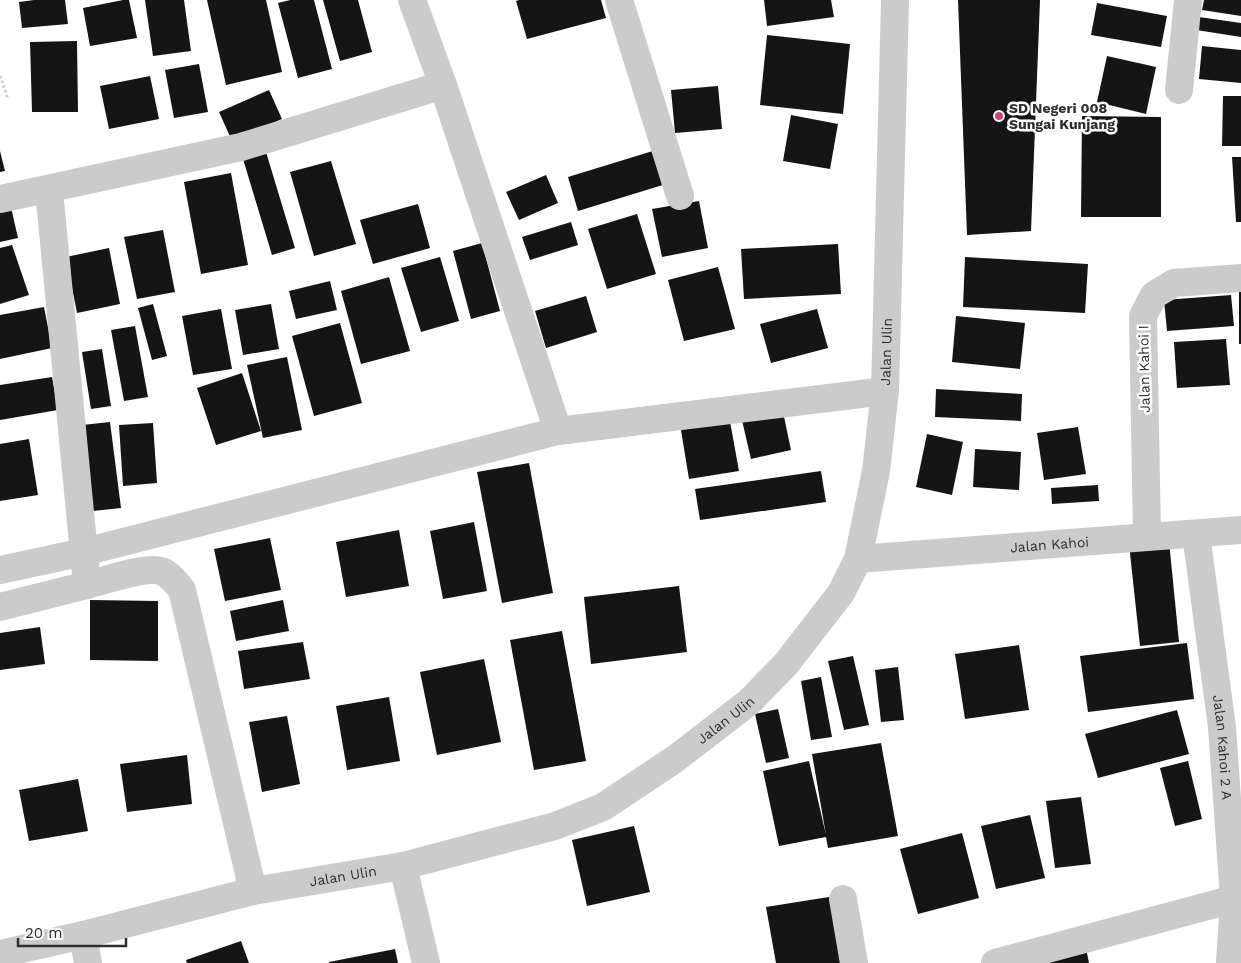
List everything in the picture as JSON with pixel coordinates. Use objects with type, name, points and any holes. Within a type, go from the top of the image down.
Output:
[{"type":"street","points":[[412,0],[443,85],[558,431]]},
{"type":"street","points":[[619,0],[680,196]]},
{"type":"street","name":"Jalan Ulin","points":[[0,954],[83,935],[253,891],[403,866],[555,826],[602,807],[675,759],[749,702],[786,664],[841,593],[858,559],[876,471],[885,391],[895,0]]},
{"type":"street","points":[[1179,90],[1188,0]]},
{"type":"street","points":[[0,199],[49,190],[241,147],[443,85]]},
{"type":"street","points":[[49,190],[87,585]]},
{"type":"street","name":"Jalan Kahoi I","points":[[1147,536],[1143,316],[1154,295],[1174,283],[1241,278]]},
{"type":"street","points":[[0,570],[84,552],[558,431],[885,391]]},
{"type":"street","name":"Jalan Kahoi","points":[[858,559],[1241,530]]},
{"type":"street","name":"Jalan Kahoi 2 A","points":[[1196,534],[1231,726],[1234,899],[1230,963]]},
{"type":"street","points":[[0,607],[142,571],[161,571],[174,580],[182,590],[253,891]]},
{"type":"street","points":[[403,866],[426,963]]},
{"type":"street","points":[[843,899],[854,963]]},
{"type":"street","points":[[996,963],[1234,899]]},
{"type":"street","points":[[83,935],[88,963]]},
{"type":"path","points":[[0,76],[8,99]]},
{"type":"building","points":[[65,0],[68,24],[22,28],[19,2]]},
{"type":"building","points":[[129,0],[137,38],[90,46],[83,8]]},
{"type":"building","points":[[145,0],[184,0],[191,51],[153,56]]},
{"type":"building","points":[[207,0],[266,0],[282,72],[226,85]]},
{"type":"building","points":[[290,0],[314,0],[332,69],[298,78],[278,3]]},
{"type":"building","points":[[323,0],[358,0],[372,52],[340,61]]},
{"type":"building","points":[[601,0],[606,18],[527,39],[516,1]]},
{"type":"building","points":[[764,0],[831,0],[834,17],[767,26]]},
{"type":"building","name":"SD Negeri 008 Sungai Kunjang","points":[[958,0],[1040,0],[1031,231],[967,235]]},
{"type":"building","points":[[1204,0],[1241,0],[1241,16],[1202,10]]},
{"type":"building","points":[[1097,3],[1167,16],[1161,47],[1091,35]]},
{"type":"building","points":[[1192,16],[1241,23],[1241,37],[1190,29]]},
{"type":"building","points":[[767,35],[850,44],[843,114],[760,105]]},
{"type":"building","points":[[77,41],[78,112],[32,112],[30,42]]},
{"type":"building","points":[[1202,46],[1241,50],[1241,83],[1199,79]]},
{"type":"building","points":[[1107,56],[1156,67],[1146,114],[1097,102]]},
{"type":"building","points":[[199,64],[208,112],[174,118],[165,70]]},
{"type":"building","points":[[150,76],[159,119],[109,129],[100,86]]},
{"type":"building","points":[[718,86],[722,129],[675,133],[671,90]]},
{"type":"building","points":[[269,90],[282,119],[232,141],[219,112]]},
{"type":"building","points":[[1223,96],[1241,96],[1241,146],[1222,146]]},
{"type":"building","points":[[791,115],[838,124],[830,169],[783,161]]},
{"type":"building","points":[[1082,116],[1161,117],[1161,217],[1081,217]]},
{"type":"building","points":[[656,150],[666,184],[578,211],[568,177]]},
{"type":"building","points":[[0,151],[5,171],[0,172]]},
{"type":"building","points":[[266,152],[295,248],[272,255],[243,159]]},
{"type":"building","points":[[1232,157],[1241,157],[1241,222],[1236,222]]},
{"type":"building","points":[[331,161],[356,244],[314,256],[290,172]]},
{"type":"building","points":[[231,173],[248,265],[201,274],[184,182]]},
{"type":"building","points":[[546,175],[558,203],[519,220],[506,192]]},
{"type":"building","points":[[699,201],[708,248],[662,257],[652,209]]},
{"type":"building","points":[[10,203],[18,238],[0,242],[0,205]]},
{"type":"building","points":[[418,204],[430,248],[373,264],[360,220]]},
{"type":"building","points":[[637,214],[656,274],[607,289],[588,229]]},
{"type":"building","points":[[571,222],[578,245],[530,260],[522,237]]},
{"type":"building","points":[[163,230],[175,292],[137,299],[124,237]]},
{"type":"building","points":[[482,243],[500,311],[471,319],[453,251]]},
{"type":"building","points":[[838,244],[841,294],[744,299],[741,249]]},
{"type":"building","points":[[12,245],[29,295],[0,304],[0,248]]},
{"type":"building","points":[[109,248],[120,304],[77,313],[66,257]]},
{"type":"building","points":[[440,257],[459,321],[421,332],[401,268]]},
{"type":"building","points":[[965,257],[1088,264],[1085,313],[963,307]]},
{"type":"building","points":[[718,267],[735,329],[684,341],[668,280]]},
{"type":"building","points":[[389,277],[410,351],[361,364],[341,291]]},
{"type":"building","points":[[330,281],[337,310],[296,319],[289,291]]},
{"type":"building","points":[[1239,283],[1241,283],[1241,344],[1239,344]]},
{"type":"building","points":[[1231,295],[1234,326],[1167,331],[1164,300]]},
{"type":"building","points":[[586,296],[597,332],[546,348],[535,311]]},
{"type":"building","points":[[153,304],[167,356],[152,360],[138,308]]},
{"type":"building","points":[[271,304],[279,349],[243,355],[235,310]]},
{"type":"building","points":[[44,307],[52,348],[0,359],[0,315]]},
{"type":"building","points":[[221,309],[232,369],[193,375],[182,316]]},
{"type":"building","points":[[817,309],[828,348],[771,363],[760,324]]},
{"type":"building","points":[[956,316],[1025,323],[1020,369],[952,362]]},
{"type":"building","points":[[340,323],[362,403],[314,416],[292,336]]},
{"type":"building","points":[[135,326],[148,397],[124,401],[111,330]]},
{"type":"building","points":[[1226,339],[1230,385],[1177,388],[1174,342]]},
{"type":"building","points":[[102,349],[111,406],[91,409],[82,352]]},
{"type":"building","points":[[287,357],[302,430],[263,438],[247,365]]},
{"type":"building","points":[[242,373],[261,431],[216,445],[197,388]]},
{"type":"building","points":[[52,377],[58,410],[0,420],[0,385]]},
{"type":"building","points":[[936,389],[1022,394],[1021,421],[935,417]]},
{"type":"building","points":[[782,407],[791,450],[751,459],[741,416]]},
{"type":"building","points":[[729,416],[739,471],[689,479],[680,424]]},
{"type":"building","points":[[110,422],[121,508],[84,512],[73,426]]},
{"type":"building","points":[[153,423],[157,483],[123,486],[119,425]]},
{"type":"building","points":[[1078,427],[1086,474],[1044,480],[1037,433]]},
{"type":"building","points":[[927,434],[963,442],[952,495],[916,487]]},
{"type":"building","points":[[29,439],[38,495],[0,501],[0,444]]},
{"type":"building","points":[[975,449],[1021,452],[1019,490],[973,487]]},
{"type":"building","points":[[529,463],[553,593],[502,603],[477,472]]},
{"type":"building","points":[[821,471],[826,502],[700,520],[695,489]]},
{"type":"building","points":[[1098,485],[1099,501],[1052,504],[1051,488]]},
{"type":"building","points":[[474,522],[487,591],[443,599],[430,531]]},
{"type":"building","points":[[399,530],[409,586],[346,597],[336,542]]},
{"type":"building","points":[[270,538],[281,590],[225,601],[214,549]]},
{"type":"building","points":[[1169,541],[1179,642],[1140,646],[1129,544]]},
{"type":"building","points":[[679,586],[687,652],[591,664],[584,597]]},
{"type":"building","points":[[90,600],[158,601],[158,661],[90,660]]},
{"type":"building","points":[[283,600],[289,631],[236,641],[230,611]]},
{"type":"building","points":[[40,627],[45,664],[0,670],[0,633]]},
{"type":"building","points":[[562,631],[586,761],[534,770],[510,640]]},
{"type":"building","points":[[303,642],[310,679],[244,689],[238,651]]},
{"type":"building","points":[[1187,643],[1194,699],[1088,712],[1080,656]]},
{"type":"building","points":[[1019,645],[1029,710],[965,719],[955,654]]},
{"type":"building","points":[[853,656],[869,725],[844,730],[828,661]]},
{"type":"building","points":[[484,659],[501,742],[437,755],[420,672]]},
{"type":"building","points":[[898,667],[904,720],[881,722],[875,670]]},
{"type":"building","points":[[821,677],[832,737],[811,740],[801,681]]},
{"type":"building","points":[[389,697],[400,761],[347,770],[336,706]]},
{"type":"building","points":[[778,709],[789,758],[766,763],[755,714]]},
{"type":"building","points":[[1177,710],[1189,754],[1098,778],[1085,734]]},
{"type":"building","points":[[287,716],[300,784],[262,792],[249,722]]},
{"type":"building","points":[[881,743],[898,836],[828,848],[826,837],[779,846],[763,771],[809,761],[826,835],[812,754]]},
{"type":"building","points":[[187,755],[192,804],[127,812],[120,764]]},
{"type":"building","points":[[1188,761],[1202,819],[1175,826],[1160,768]]},
{"type":"building","points":[[78,779],[88,831],[29,841],[19,790]]},
{"type":"building","points":[[1081,797],[1091,864],[1055,868],[1046,801]]},
{"type":"building","points":[[1030,815],[1045,878],[996,889],[981,826]]},
{"type":"building","points":[[634,826],[650,892],[587,906],[572,840]]},
{"type":"building","points":[[962,833],[979,898],[918,914],[900,849]]},
{"type":"building","points":[[835,896],[847,963],[776,963],[766,907]]},
{"type":"building","points":[[241,941],[249,963],[187,963],[186,960]]},
{"type":"building","points":[[1086,948],[1089,963],[1036,963]]},
{"type":"building","points":[[395,949],[398,963],[329,963],[329,962]]},
{"type":"place","name":"SD Negeri 008 Sungai Kunjang","points":[[999,116]]}]
